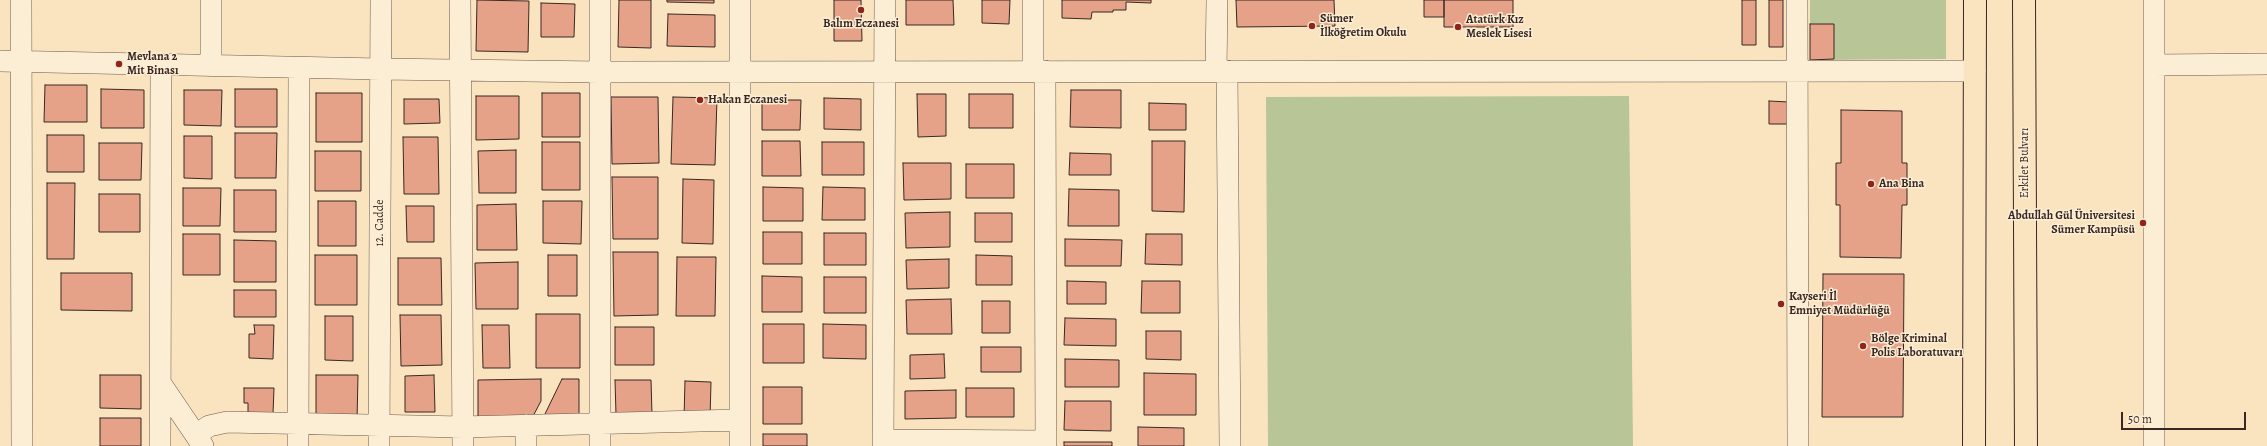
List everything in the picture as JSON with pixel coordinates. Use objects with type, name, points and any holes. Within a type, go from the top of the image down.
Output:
[{"type":"main road","points":[[1974,446],[1975,0]]},
{"type":"main road","name":"Erkilet Bulvarı","points":[[2024,0],[2026,446]]},
{"type":"street","points":[[21,0],[22,446]]},
{"type":"street","points":[[211,0],[211,66]]},
{"type":"street","name":"12. Cadde","points":[[379,446],[381,0]]},
{"type":"street","points":[[460,0],[459,70],[463,436]]},
{"type":"street","points":[[600,0],[600,446]]},
{"type":"street","points":[[740,0],[740,446]]},
{"type":"street","points":[[885,0],[883,443],[1046,444],[1039,71],[1033,0]]},
{"type":"street","points":[[1217,0],[1222,71],[1230,446]]},
{"type":"street","points":[[1797,0],[1798,446]]},
{"type":"street","points":[[2154,0],[2154,446]]},
{"type":"street","points":[[0,61],[299,68],[599,72],[1975,71]]},
{"type":"street","points":[[160,446],[161,64]]},
{"type":"street","points":[[2154,64],[2267,64]]},
{"type":"street","points":[[298,446],[299,68]]},
{"type":"street","points":[[161,384],[200,441],[218,423],[379,424],[463,436],[526,425],[740,420]]},
{"type":"street","points":[[526,425],[526,446]]},
{"type":"green space","points":[[1810,0],[1946,0],[1946,59],[1810,60]]},
{"type":"green space","points":[[1629,96],[1633,446],[1268,446],[1266,97]]},
{"type":"building","points":[[477,0],[529,1],[528,52],[476,51]]},
{"type":"building","points":[[619,0],[651,0],[651,48],[618,47]]},
{"type":"building","points":[[667,0],[714,0],[714,3],[667,2]]},
{"type":"building","points":[[834,0],[861,0],[862,41],[834,41]]},
{"type":"building","points":[[906,0],[953,0],[954,25],[906,25]]},
{"type":"building","points":[[982,0],[1010,0],[1009,24],[982,23]]},
{"type":"building","points":[[1062,0],[1151,0],[1151,3],[1126,2],[1126,10],[1113,10],[1113,12],[1092,12],[1091,19],[1062,18]]},
{"type":"building","points":[[1236,0],[1334,0],[1335,26],[1237,27]]},
{"type":"building","points":[[1424,0],[1444,0],[1444,17],[1424,17]]},
{"type":"building","points":[[1444,0],[1513,0],[1513,27],[1444,27]]},
{"type":"building","points":[[1742,0],[1756,0],[1756,45],[1742,45]]},
{"type":"building","points":[[1769,0],[1783,0],[1783,47],[1769,47]]},
{"type":"building","points":[[541,3],[575,4],[574,37],[541,37]]},
{"type":"building","points":[[668,14],[715,15],[715,47],[667,46]]},
{"type":"building","points":[[1810,24],[1834,24],[1834,59],[1810,60]]},
{"type":"building","points":[[45,85],[87,85],[87,122],[44,122]]},
{"type":"building","points":[[101,89],[144,90],[144,128],[101,128]]},
{"type":"building","points":[[235,89],[277,89],[277,127],[235,127]]},
{"type":"building","points":[[184,90],[222,90],[221,126],[184,125]]},
{"type":"building","points":[[1071,90],[1121,90],[1121,128],[1070,127]]},
{"type":"building","points":[[316,93],[362,93],[362,142],[316,142]]},
{"type":"building","points":[[542,93],[580,93],[580,137],[542,137]]},
{"type":"building","points":[[917,94],[946,94],[946,136],[918,137]]},
{"type":"building","points":[[969,94],[1013,94],[1013,128],[969,128]]},
{"type":"building","points":[[476,96],[519,96],[519,139],[476,140]]},
{"type":"building","points":[[611,97],[658,97],[659,163],[612,164]]},
{"type":"building","points":[[673,97],[717,98],[715,165],[671,164]]},
{"type":"building","points":[[824,98],[861,99],[861,130],[824,129]]},
{"type":"building","points":[[404,99],[439,99],[440,123],[404,124]]},
{"type":"building","points":[[762,100],[801,100],[800,130],[762,130]]},
{"type":"building","points":[[1769,101],[1789,102],[1789,124],[1769,124]]},
{"type":"building","points":[[1149,103],[1186,104],[1186,130],[1149,130]]},
{"type":"building","name":"Ana Bina","points":[[1841,110],[1902,111],[1902,163],[1907,163],[1907,205],[1902,205],[1901,258],[1840,257],[1840,205],[1836,205],[1836,163],[1841,163]]},
{"type":"building","points":[[235,133],[277,133],[276,178],[235,178]]},
{"type":"building","points":[[47,135],[84,135],[84,172],[47,172]]},
{"type":"building","points":[[184,136],[212,136],[212,179],[184,178]]},
{"type":"building","points":[[403,137],[438,137],[439,194],[404,194]]},
{"type":"building","points":[[762,141],[800,141],[801,176],[762,176]]},
{"type":"building","points":[[1152,141],[1185,141],[1184,212],[1152,211]]},
{"type":"building","points":[[542,142],[580,142],[580,190],[542,190]]},
{"type":"building","points":[[822,142],[864,142],[864,175],[822,175]]},
{"type":"building","points":[[99,143],[142,143],[141,180],[99,180]]},
{"type":"building","points":[[516,150],[516,193],[479,193],[478,151]]},
{"type":"building","points":[[315,151],[361,151],[361,191],[315,191]]},
{"type":"building","points":[[1070,153],[1111,154],[1111,175],[1069,175]]},
{"type":"building","points":[[903,163],[951,163],[951,199],[904,200]]},
{"type":"building","points":[[966,164],[1014,164],[1014,198],[966,198]]},
{"type":"building","points":[[612,177],[658,177],[658,239],[613,239]]},
{"type":"building","points":[[683,179],[714,180],[713,244],[682,243]]},
{"type":"building","points":[[47,183],[75,183],[74,259],[47,259]]},
{"type":"building","points":[[763,187],[803,188],[803,221],[763,221]]},
{"type":"building","points":[[823,187],[865,188],[865,220],[822,220]]},
{"type":"building","points":[[183,188],[221,188],[220,226],[183,226]]},
{"type":"building","points":[[1069,189],[1119,190],[1119,226],[1068,226]]},
{"type":"building","points":[[234,190],[276,190],[276,232],[234,232]]},
{"type":"building","points":[[99,194],[140,194],[140,232],[99,232]]},
{"type":"building","points":[[318,201],[356,201],[356,246],[318,246]]},
{"type":"building","points":[[543,201],[582,201],[581,244],[543,243]]},
{"type":"building","points":[[516,204],[517,250],[477,250],[477,205]]},
{"type":"building","points":[[406,206],[434,206],[434,242],[407,242]]},
{"type":"building","points":[[950,212],[950,247],[906,248],[905,213]]},
{"type":"building","points":[[975,213],[1012,213],[1012,242],[975,242]]},
{"type":"building","points":[[763,232],[802,232],[802,264],[763,264]]},
{"type":"building","points":[[824,233],[866,233],[866,265],[824,265]]},
{"type":"building","points":[[183,234],[220,234],[220,275],[183,275]]},
{"type":"building","points":[[1146,234],[1182,234],[1182,265],[1145,264]]},
{"type":"building","points":[[1065,239],[1122,240],[1121,266],[1065,266]]},
{"type":"building","points":[[234,240],[276,241],[276,282],[234,282]]},
{"type":"building","points":[[613,252],[658,252],[658,315],[614,316]]},
{"type":"building","points":[[315,255],[357,255],[357,305],[315,305]]},
{"type":"building","points":[[548,255],[577,255],[577,296],[548,296]]},
{"type":"building","points":[[976,255],[1012,256],[1012,285],[976,285]]},
{"type":"building","points":[[677,257],[716,257],[715,316],[676,316]]},
{"type":"building","points":[[398,258],[441,258],[442,305],[398,305]]},
{"type":"building","points":[[949,259],[949,288],[907,289],[906,260]]},
{"type":"building","points":[[518,262],[518,309],[476,309],[475,263]]},
{"type":"building","points":[[61,273],[132,273],[132,311],[61,310]]},
{"type":"building","name":"Bölge Kriminal Polis Laboratuvarı","points":[[1823,274],[1904,274],[1903,417],[1822,417]]},
{"type":"building","points":[[762,276],[802,277],[802,312],[762,312]]},
{"type":"building","points":[[824,277],[866,277],[866,313],[824,313]]},
{"type":"building","points":[[1067,281],[1106,282],[1106,304],[1067,304]]},
{"type":"building","points":[[1142,281],[1180,281],[1180,313],[1141,313]]},
{"type":"building","points":[[234,290],[276,290],[276,317],[234,317]]},
{"type":"building","points":[[951,299],[952,334],[907,334],[906,300]]},
{"type":"building","points":[[982,301],[1010,301],[1010,333],[982,333]]},
{"type":"building","points":[[536,314],[580,314],[580,368],[536,368]]},
{"type":"building","points":[[400,315],[441,315],[442,365],[401,366]]},
{"type":"building","points":[[325,316],[353,316],[353,361],[325,360]]},
{"type":"building","points":[[1065,318],[1116,319],[1116,346],[1064,345]]},
{"type":"building","points":[[763,324],[804,324],[804,363],[763,363]]},
{"type":"building","points":[[823,324],[866,325],[866,359],[823,358]]},
{"type":"building","points":[[254,325],[274,325],[273,359],[249,358],[249,334],[255,334]]},
{"type":"building","points":[[482,325],[509,325],[510,368],[483,368]]},
{"type":"building","points":[[615,327],[654,327],[654,365],[615,365]]},
{"type":"building","points":[[1146,331],[1181,331],[1181,360],[1146,359]]},
{"type":"building","points":[[981,347],[1021,347],[1021,372],[981,372]]},
{"type":"building","points":[[944,354],[945,378],[910,379],[910,355]]},
{"type":"building","points":[[1065,359],[1119,360],[1119,387],[1065,387]]},
{"type":"building","points":[[1144,373],[1196,374],[1196,415],[1144,415]]},
{"type":"building","points":[[100,375],[141,375],[141,409],[100,408]]},
{"type":"building","points":[[316,375],[358,375],[357,422],[316,421]]},
{"type":"building","points":[[434,375],[435,412],[405,412],[405,376]]},
{"type":"building","points":[[541,379],[541,401],[531,420],[478,420],[478,380]]},
{"type":"building","points":[[562,379],[579,379],[579,419],[544,416]]},
{"type":"building","points":[[615,380],[651,380],[652,414],[616,415]]},
{"type":"building","points":[[685,381],[711,382],[710,419],[684,418]]},
{"type":"building","points":[[763,387],[802,387],[802,424],[763,424]]},
{"type":"building","points":[[244,388],[274,388],[273,414],[248,414],[248,403],[244,403]]},
{"type":"building","points":[[966,388],[1014,388],[1014,417],[966,417]]},
{"type":"building","points":[[956,390],[956,418],[905,419],[905,391]]},
{"type":"building","points":[[1065,401],[1111,401],[1111,431],[1064,430]]},
{"type":"building","points":[[100,418],[141,418],[141,446],[100,446]]},
{"type":"building","points":[[1138,427],[1184,428],[1184,446],[1138,446]]},
{"type":"building","points":[[763,434],[807,434],[807,446],[763,446]]},
{"type":"building","points":[[1064,442],[1112,442],[1112,446],[1064,446]]},
{"type":"place","name":"Balım Eczanesi","points":[[861,10]]},
{"type":"place","name":"Sümer İlköğretim Okulu","points":[[1312,26]]},
{"type":"place","name":"Atatürk Kız Meslek Lisesi","points":[[1458,27]]},
{"type":"place","name":"Mevlana 2 Mit Binası","points":[[119,64]]},
{"type":"place","name":"Hakan Eczanesi","points":[[700,100]]},
{"type":"place","name":"Ana Bina","points":[[1871,184]]},
{"type":"place","name":"Abdullah Gül Üniversitesi Sümer Kampüsü","points":[[2143,223]]},
{"type":"place","name":"Kayseri İl Emniyet Müdürlüğü","points":[[1781,304]]},
{"type":"place","name":"Bölge Kriminal Polis Laboratuvarı","points":[[1863,346]]}]
